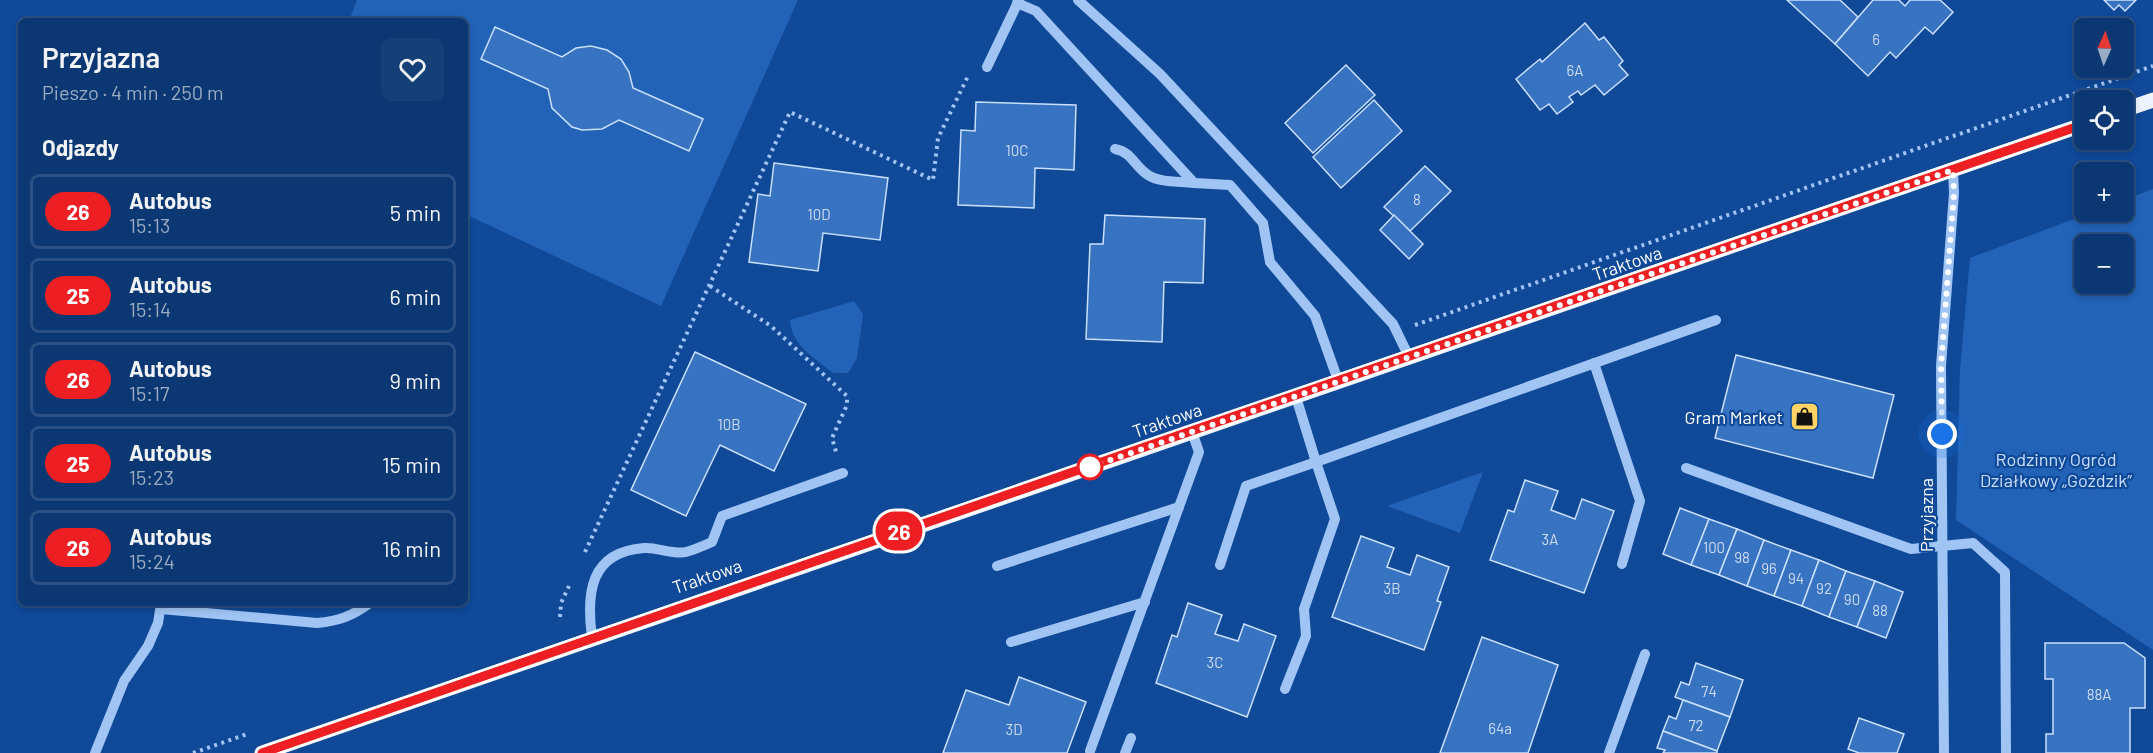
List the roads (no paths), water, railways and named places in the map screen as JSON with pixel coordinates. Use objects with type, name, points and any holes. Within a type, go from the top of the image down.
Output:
[{"type":"main road","points":[[2134,107],[2153,100]]},
{"type":"main road","name":"Traktowa","points":[[262,753],[592,637],[1410,359],[2074,128]]},
{"type":"street","points":[[1078,0],[1160,74],[1377,307],[1398,332],[1410,359]]},
{"type":"street","points":[[987,67],[1018,2],[1036,11],[1194,183]]},
{"type":"street","points":[[1115,149],[1126,151],[1147,175],[1160,180],[1230,185],[1263,224],[1270,262],[1315,316],[1339,383]]},
{"type":"street","name":"Przyjazna","points":[[1944,753],[1941,366],[1954,193],[1953,170]]},
{"type":"street","points":[[1220,565],[1246,486],[1716,320]]},
{"type":"street","points":[[1594,363],[1640,501],[1622,564]]},
{"type":"street","points":[[1285,689],[1306,636],[1304,609],[1335,519],[1296,397]]},
{"type":"street","points":[[1090,751],[1199,452],[1192,432]]},
{"type":"street","points":[[1686,468],[1911,549],[1942,548],[1973,543],[2006,572],[2006,753]]},
{"type":"street","points":[[592,637],[588,606],[596,575],[609,557],[643,548],[683,553],[712,542],[722,516],[843,473]]},
{"type":"street","points":[[997,566],[1179,507]]},
{"type":"street","points":[[1011,642],[1144,602]]},
{"type":"street","points":[[95,753],[124,681],[148,646],[161,606],[316,623],[347,618],[365,606]]},
{"type":"street","points":[[1609,753],[1645,654]]},
{"type":"street","points":[[1125,753],[1131,738]]},
{"type":"place","name":"Gram Market","points":[[1804,417]]},
{"type":"park label","name":"Rodzinny Ogród Działkowy „Goździk”","points":[[2056,469]]}]
